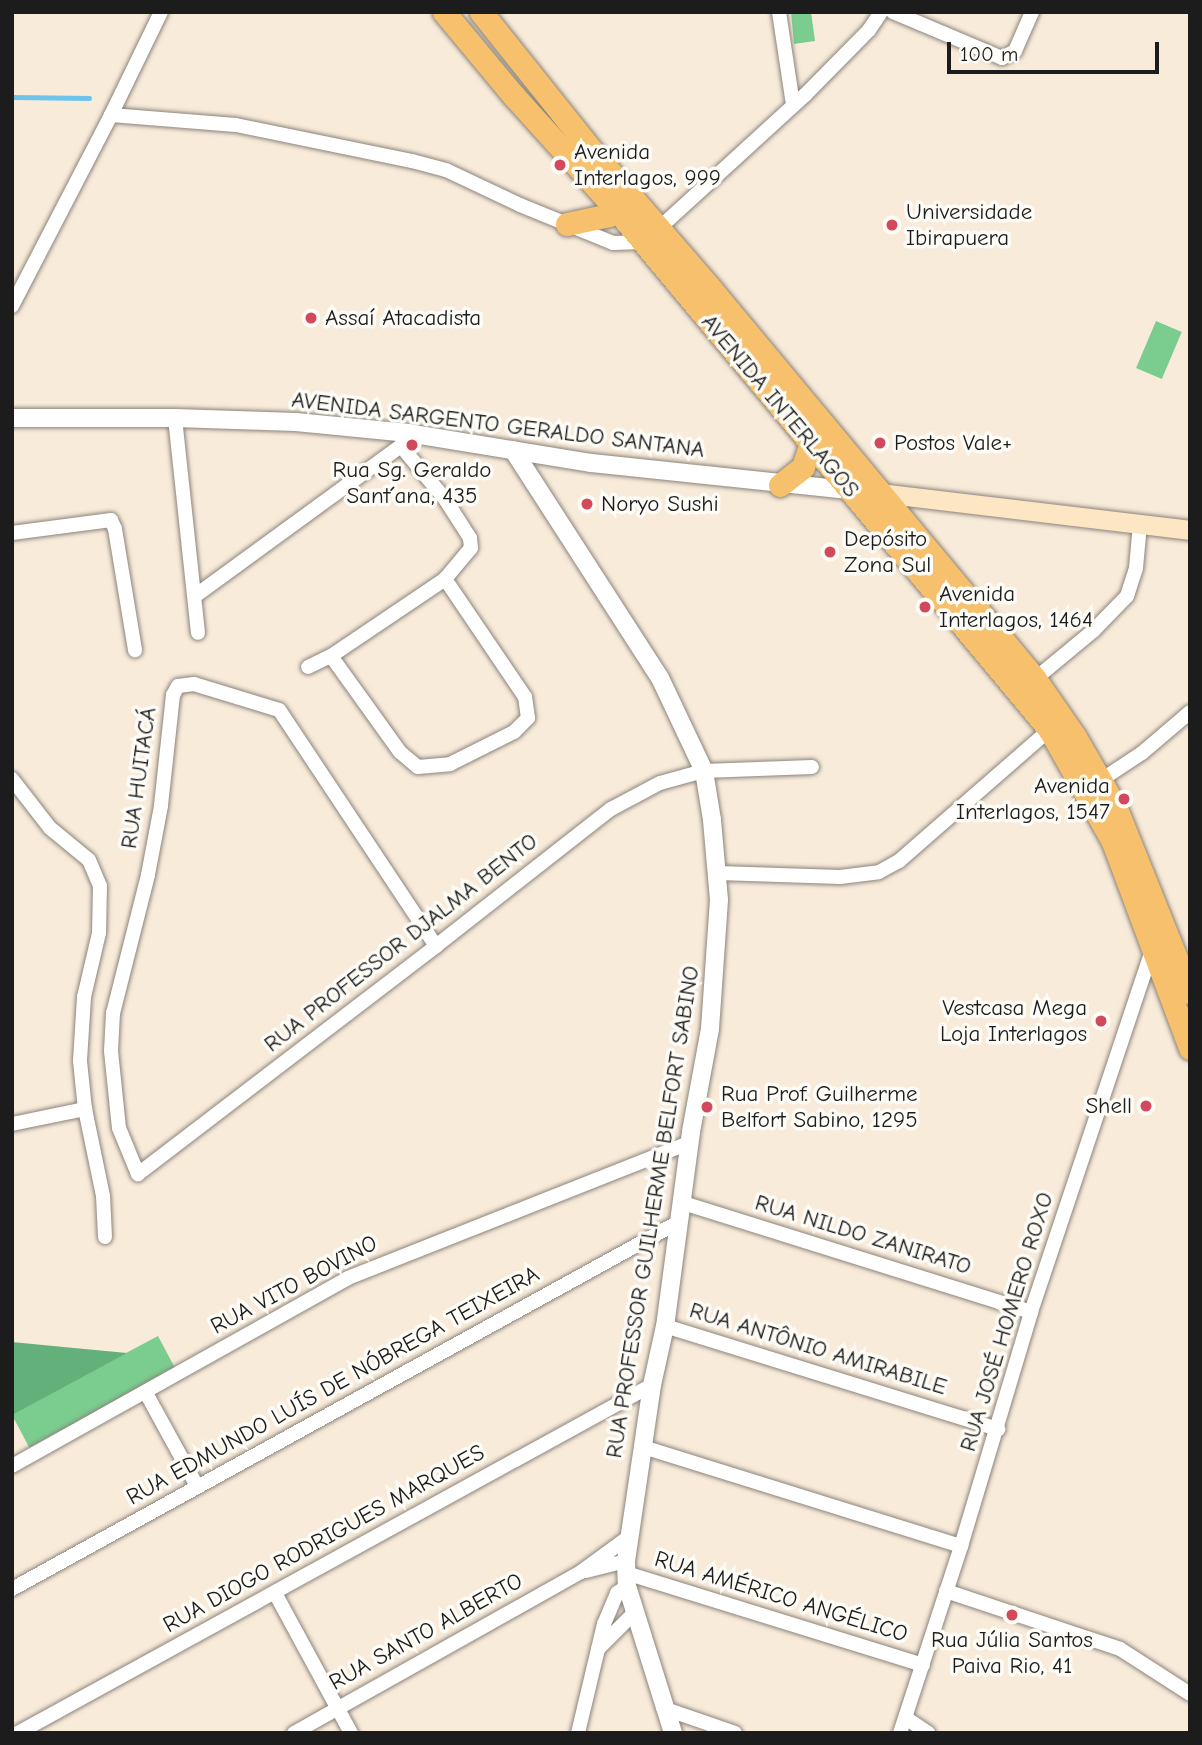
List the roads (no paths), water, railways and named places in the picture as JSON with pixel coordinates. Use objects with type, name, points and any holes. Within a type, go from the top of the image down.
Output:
[{"type":"main road","name":"AVENIDA INTERLAGOS","points":[[444,12],[513,95],[616,209],[711,289],[1035,679],[1113,842],[1190,1048]]},
{"type":"main road","name":"AVENIDA INTERLAGOS","points":[[481,12],[623,187],[651,237],[811,443],[1056,724],[1101,780],[1115,806],[1190,993]]},
{"type":"main road","points":[[567,224],[601,219],[616,209],[623,198],[623,187]]},
{"type":"main road","points":[[780,485],[803,467],[811,443]]},
{"type":"main road","points":[[850,490],[1190,530]]},
{"type":"street","points":[[12,306],[111,116],[161,12]]},
{"type":"street","points":[[779,12],[793,105]]},
{"type":"street","points":[[111,116],[236,125],[412,161],[446,170],[612,243],[651,237],[851,50],[881,12]]},
{"type":"street","points":[[893,12],[1002,58],[1015,51],[1032,12]]},
{"type":"street","name":"AVENIDA SARGENTO GERALDO SANTANA","points":[[12,418],[175,418],[296,422],[405,440],[513,450],[591,463],[780,485],[850,490]]},
{"type":"street","points":[[175,418],[198,633]]},
{"type":"street","points":[[195,596],[405,440],[470,537],[471,548],[466,558],[445,579],[331,656],[308,667]]},
{"type":"street","name":"RUA PROFESSOR GUILHERME BELFORT SABINO","points":[[513,450],[660,678],[704,771],[718,873],[713,1004],[689,1143],[665,1326],[652,1385],[626,1573]]},
{"type":"street","points":[[12,533],[111,520],[115,529],[135,650]]},
{"type":"street","points":[[1035,679],[1093,631],[1127,596],[1136,568],[1140,524]]},
{"type":"street","points":[[331,656],[400,752],[418,767],[450,764],[514,732],[528,718],[525,696],[445,579]]},
{"type":"street","name":"RUA HUITACÁ","points":[[138,1174],[119,1128],[111,1051],[113,1026],[124,966],[148,875],[161,806],[173,695],[178,686],[194,684],[279,710],[436,946]]},
{"type":"street","points":[[1101,780],[1142,752],[1190,712]]},
{"type":"street","points":[[718,873],[839,877],[879,872],[899,861],[1056,724]]},
{"type":"street","name":"RUA PROFESSOR DJALMA BENTO","points":[[138,1174],[611,809],[660,783],[704,771],[812,766]]},
{"type":"street","points":[[12,779],[50,828],[89,860],[100,886],[99,933],[82,1022],[80,1062],[85,1109],[103,1196],[105,1237]]},
{"type":"street","name":"RUA JOSÉ HOMERO ROXO","points":[[900,1733],[998,1429],[1031,1312],[1153,948],[1165,928]]},
{"type":"street","points":[[12,1124],[85,1109]]},
{"type":"street","name":"RUA VITO BOVINO","points":[[12,1466],[348,1278],[689,1143]]},
{"type":"street","name":"RUA NILDO ZANIRATO","points":[[680,1202],[1031,1312]]},
{"type":"street","name":"RUA EDMUNDO LUÍS DE NÓBREGA TEIXEIRA","points":[[12,1590],[677,1223]]},
{"type":"street","name":"RUA ANTÔNIO AMIRABILE","points":[[665,1326],[998,1429]]},
{"type":"street","name":"RUA DIOGO RODRIGUES MARQUES","points":[[18,1733],[652,1385]]},
{"type":"street","points":[[146,1393],[197,1486]]},
{"type":"street","points":[[643,1447],[961,1546]]},
{"type":"street","name":"RUA SANTO ALBERTO","points":[[294,1733],[581,1572],[629,1536]]},
{"type":"street","name":"RUA SANTO ALBERTO","points":[[581,1572],[626,1573]]},
{"type":"street","points":[[626,1573],[634,1613],[669,1725],[735,1733]]},
{"type":"street","points":[[577,1732],[597,1650],[626,1573]]},
{"type":"street","name":"RUA AMÉRICO ANGÉLICO","points":[[626,1573],[923,1665]]},
{"type":"street","points":[[946,1591],[1120,1648],[1190,1694]]},
{"type":"street","points":[[275,1593],[351,1733]]},
{"type":"street","points":[[597,1650],[634,1613]]},
{"type":"street","points":[[906,1718],[928,1733]]},
{"type":"waterway","points":[[12,97],[89,98]]},
{"type":"place","name":"Avenida Interlagos, 999","points":[[560,165]]},
{"type":"place","name":"Universidade Ibirapuera","points":[[892,225]]},
{"type":"place","name":"Assaí Atacadista","points":[[311,318]]},
{"type":"place","name":"Postos Vale+","points":[[880,443]]},
{"type":"place","name":"Rua Sg. Geraldo Sant´ana, 435","points":[[412,445]]},
{"type":"place","name":"Noryo Sushi","points":[[587,504]]},
{"type":"place","name":"Depósito Zona Sul","points":[[830,552]]},
{"type":"place","name":"Avenida Interlagos, 1464","points":[[925,607]]},
{"type":"place","name":"Avenida Interlagos, 1547","points":[[1124,799]]},
{"type":"place","name":"Vestcasa Mega Loja Interlagos","points":[[1101,1021]]},
{"type":"place","name":"Shell","points":[[1146,1106]]},
{"type":"place","name":"Rua Prof. Guilherme Belfort Sabino, 1295","points":[[707,1107]]},
{"type":"place","name":"Rua Júlia Santos Paiva Rio, 41","points":[[1012,1615]]}]
